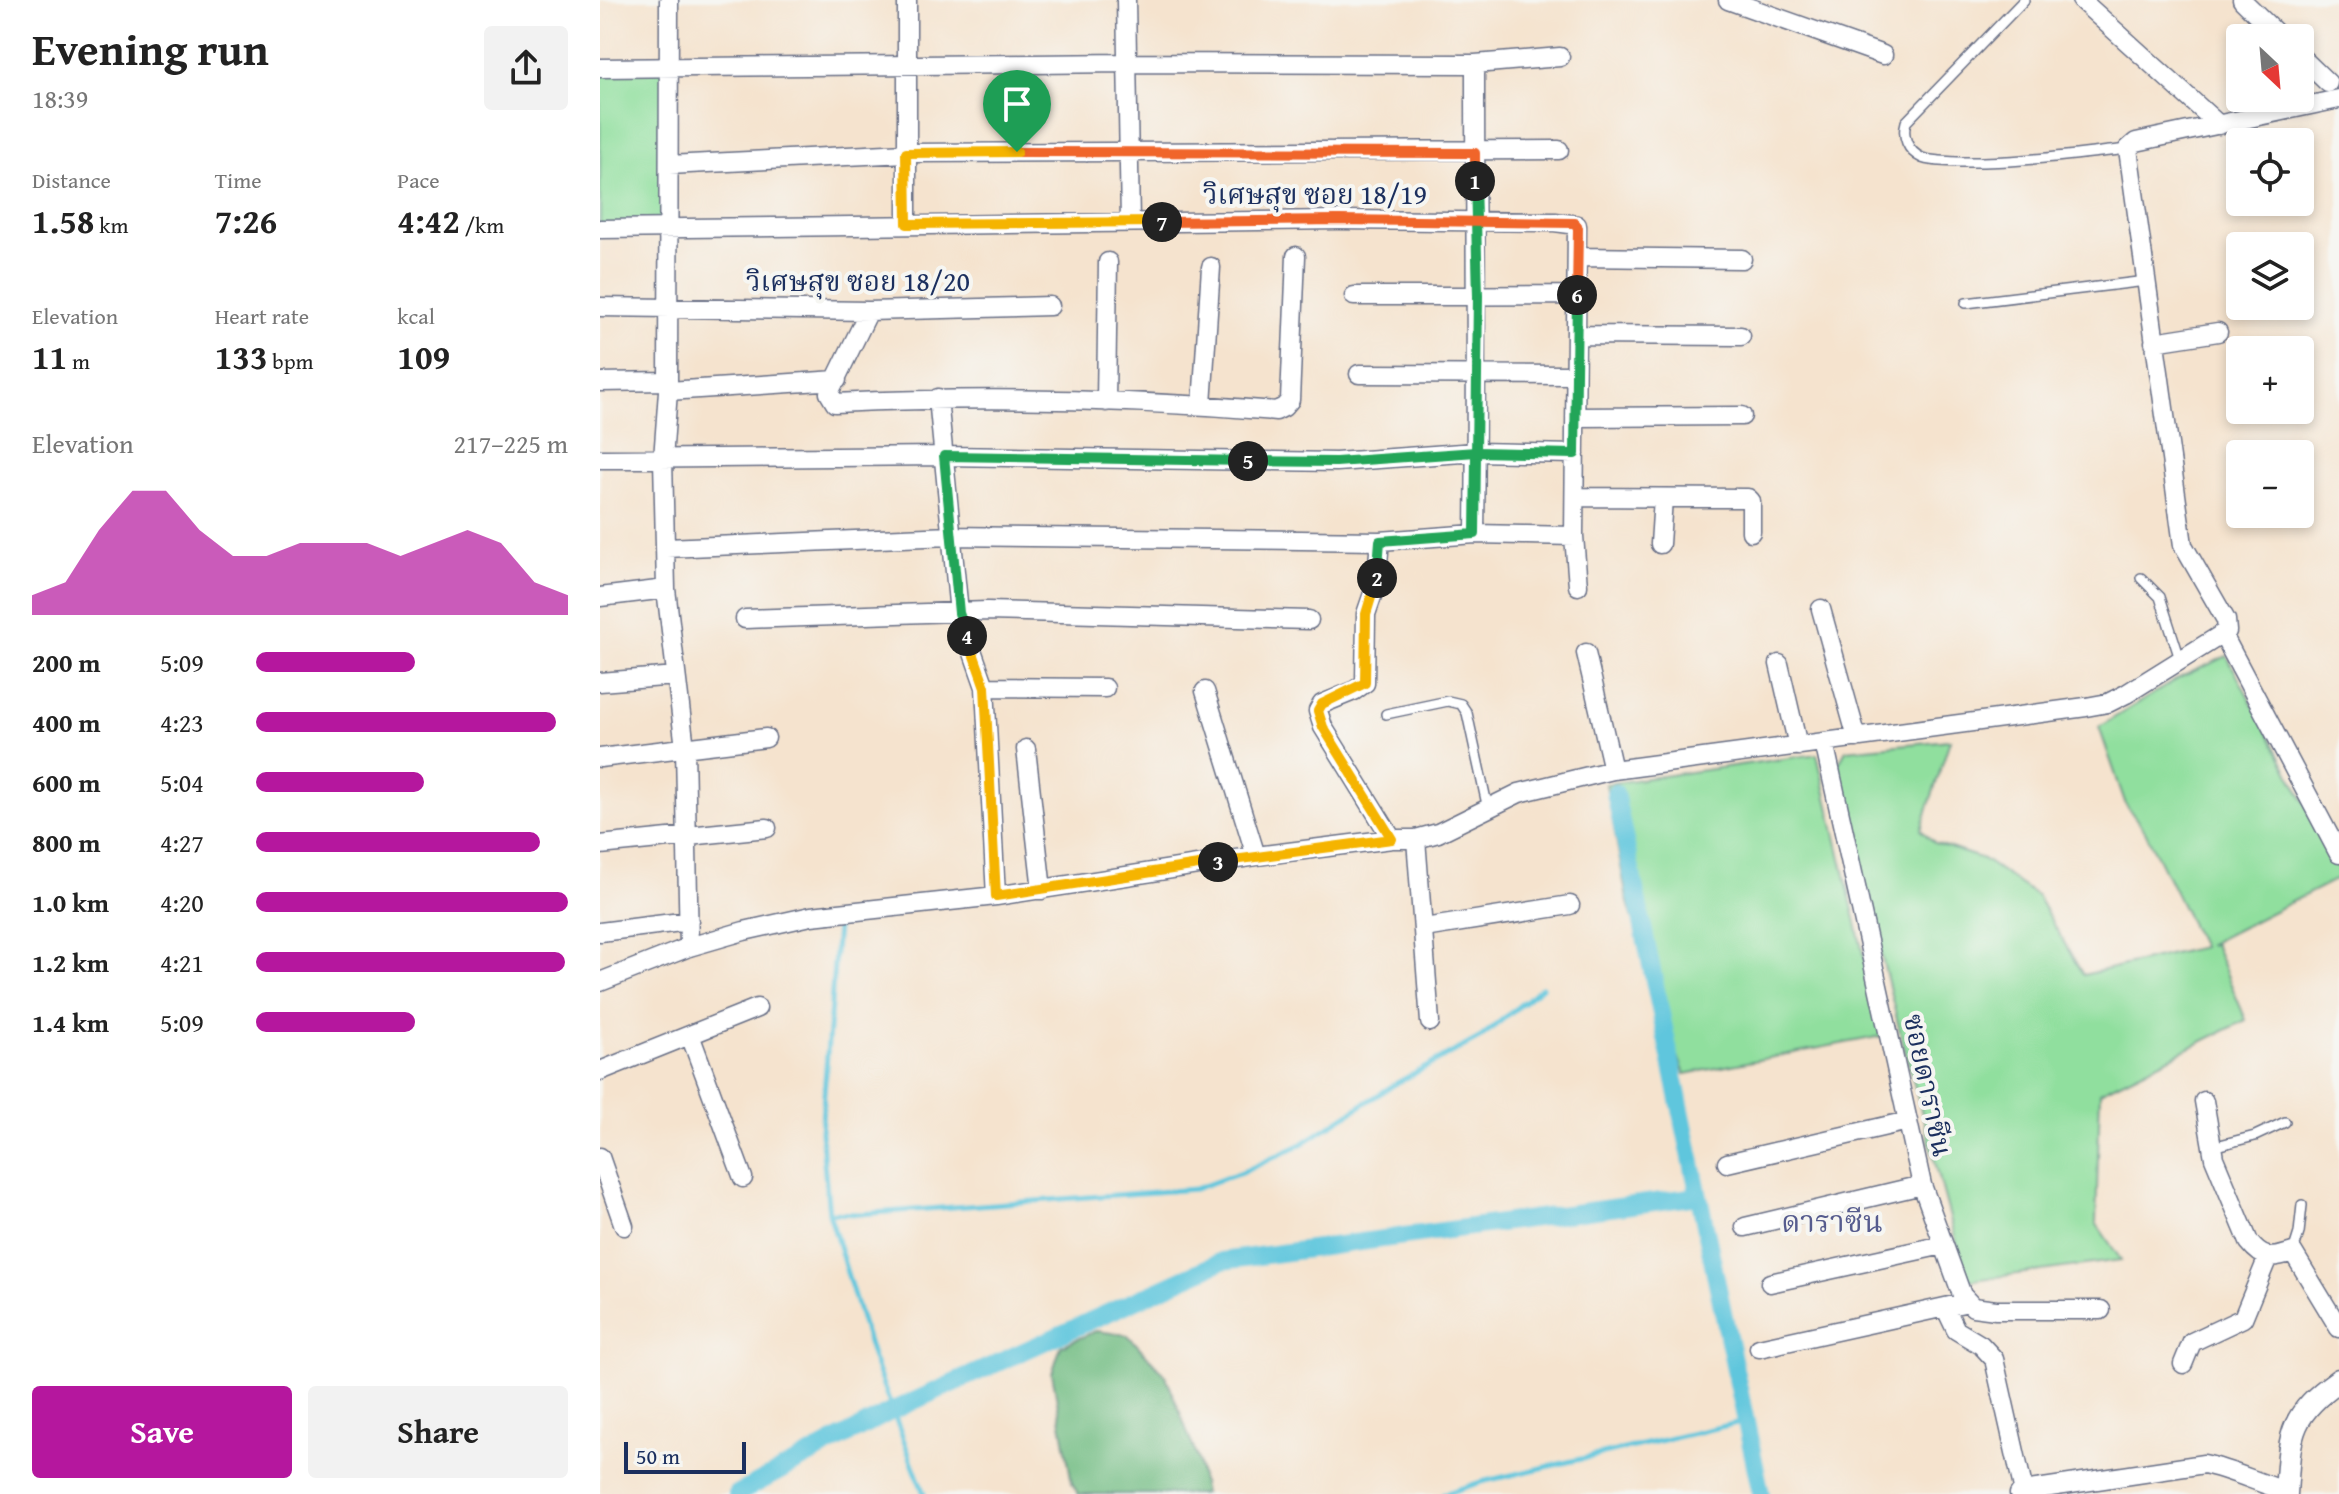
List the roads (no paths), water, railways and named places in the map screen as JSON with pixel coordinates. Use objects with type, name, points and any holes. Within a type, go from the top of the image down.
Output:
[{"type":"street","points":[[669,0],[667,386],[663,459],[666,589],[685,748],[689,947]]},
{"type":"street","points":[[907,0],[907,224]]},
{"type":"street","points":[[1126,0],[1130,222]]},
{"type":"street","points":[[1728,0],[1883,55]]},
{"type":"street","points":[[2081,0],[2219,125]]},
{"type":"street","points":[[2242,0],[2267,24]]},
{"type":"street","points":[[600,68],[1127,63],[1475,64],[1560,57]]},
{"type":"street","points":[[1475,64],[1474,221],[1478,296],[1475,534]]},
{"type":"street","points":[[2314,70],[2328,83]]},
{"type":"street","points":[[600,982],[689,947],[811,916],[996,896],[1256,856],[1392,839],[1416,839],[1438,833],[1519,793],[1613,770],[2108,703],[2181,662],[2227,631],[2226,620],[2183,545],[2128,149],[2136,142],[2339,99]]},
{"type":"street","points":[[669,165],[906,153],[1475,153],[1559,150]]},
{"type":"street","name":"วิเศษสุข ซอย 18/19","points":[[600,229],[1130,222],[1555,222],[1577,225],[1578,257]]},
{"type":"street","points":[[869,311],[829,393],[835,403],[938,398],[1202,405],[1276,411],[1290,400],[1296,256]]},
{"type":"street","points":[[1578,586],[1574,536],[1574,375],[1578,257],[1742,259]]},
{"type":"street","points":[[1106,402],[1108,262]]},
{"type":"street","points":[[1202,405],[1211,267]]},
{"type":"street","points":[[1354,296],[1577,295]]},
{"type":"street","name":"วิเศษสุข ซอย 18/20","points":[[600,307],[869,311],[1050,306]]},
{"type":"street","points":[[2154,342],[2218,332]]},
{"type":"street","points":[[1576,335],[1741,336]]},
{"type":"street","points":[[1359,374],[1574,375]]},
{"type":"street","points":[[600,382],[667,386],[837,380]]},
{"type":"street","points":[[938,398],[959,613],[985,687],[996,896]]},
{"type":"street","points":[[1575,417],[1742,416]]},
{"type":"street","points":[[600,459],[944,456],[1336,462],[1476,452],[1575,454]]},
{"type":"street","points":[[1575,497],[1748,498],[1751,501],[1751,532]]},
{"type":"street","points":[[1660,544],[1663,498]]},
{"type":"street","points":[[666,548],[950,536],[1380,541],[1475,534],[1574,536]]},
{"type":"street","points":[[1380,541],[1376,585],[1366,614],[1365,683],[1322,704],[1318,711],[1323,727],[1392,839]]},
{"type":"street","points":[[600,597],[666,589]]},
{"type":"street","points":[[1821,609],[1857,738]]},
{"type":"street","points":[[745,619],[987,611],[1309,620]]},
{"type":"street","points":[[2223,635],[2339,854]]},
{"type":"street","points":[[1586,653],[1613,770]]},
{"type":"street","points":[[1779,664],[1798,746]]},
{"type":"street","points":[[600,682],[676,676]]},
{"type":"street","points":[[985,687],[1105,688]]},
{"type":"street","points":[[1205,691],[1256,856]]},
{"type":"street","points":[[600,758],[766,738]]},
{"type":"street","name":"ซอยดาราซีน","points":[[1824,742],[1922,1185],[1962,1295],[1968,1302]]},
{"type":"street","points":[[1026,749],[1042,890]]},
{"type":"street","points":[[600,845],[767,828]]},
{"type":"street","points":[[1416,839],[1430,1022]]},
{"type":"street","points":[[1424,928],[1570,905]]},
{"type":"street","points":[[600,932],[689,921]]},
{"type":"street","points":[[600,1071],[757,1008]]},
{"type":"street","points":[[690,1035],[743,1178]]},
{"type":"street","points":[[2204,1101],[2212,1147],[2228,1195],[2249,1242],[2258,1253],[2268,1257],[2293,1252],[2339,1328]]},
{"type":"street","points":[[1727,1163],[1908,1121]]},
{"type":"street","points":[[600,1157],[624,1226]]},
{"type":"street","points":[[1745,1227],[1922,1185]]},
{"type":"street","points":[[1770,1283],[1943,1245]]},
{"type":"street","points":[[2183,1364],[2192,1342],[2243,1318],[2268,1257]]},
{"type":"street","points":[[1759,1348],[1968,1302],[1973,1307],[1996,1310],[2101,1310]]},
{"type":"street","points":[[1945,1307],[1956,1330],[1981,1345],[1994,1359],[2021,1493],[2204,1464],[2286,1493],[2291,1434],[2296,1423],[2306,1406],[2339,1380]]},
{"type":"lane","points":[[2024,0],[1906,122],[1903,134],[1908,146],[1921,157],[1940,161],[1990,163],[2128,149]]},
{"type":"lane","points":[[1966,303],[2146,281]]},
{"type":"lane","points":[[2141,578],[2160,597],[2181,662]]},
{"type":"lane","points":[[1386,714],[1448,701],[1461,704],[1467,713],[1488,809]]},
{"type":"lane","points":[[2212,1147],[2255,1136],[2285,1122]]},
{"type":"lane","points":[[2293,1252],[2302,1205]]},
{"type":"waterway","points":[[1615,793],[1761,1494]]},
{"type":"waterway","points":[[837,927],[821,1132],[829,1213],[873,1359],[924,1494]]},
{"type":"waterway","points":[[829,1213],[860,1214],[1195,1189],[1247,1170],[1300,1145],[1395,1084],[1481,1037],[1542,987]]},
{"type":"waterway","points":[[737,1494],[892,1411],[1222,1261],[1698,1196]]},
{"type":"waterway","points":[[1444,1494],[1481,1482],[1746,1421]]},
{"type":"district","name":"ดาราซีน","points":[[1832,1221]]}]
